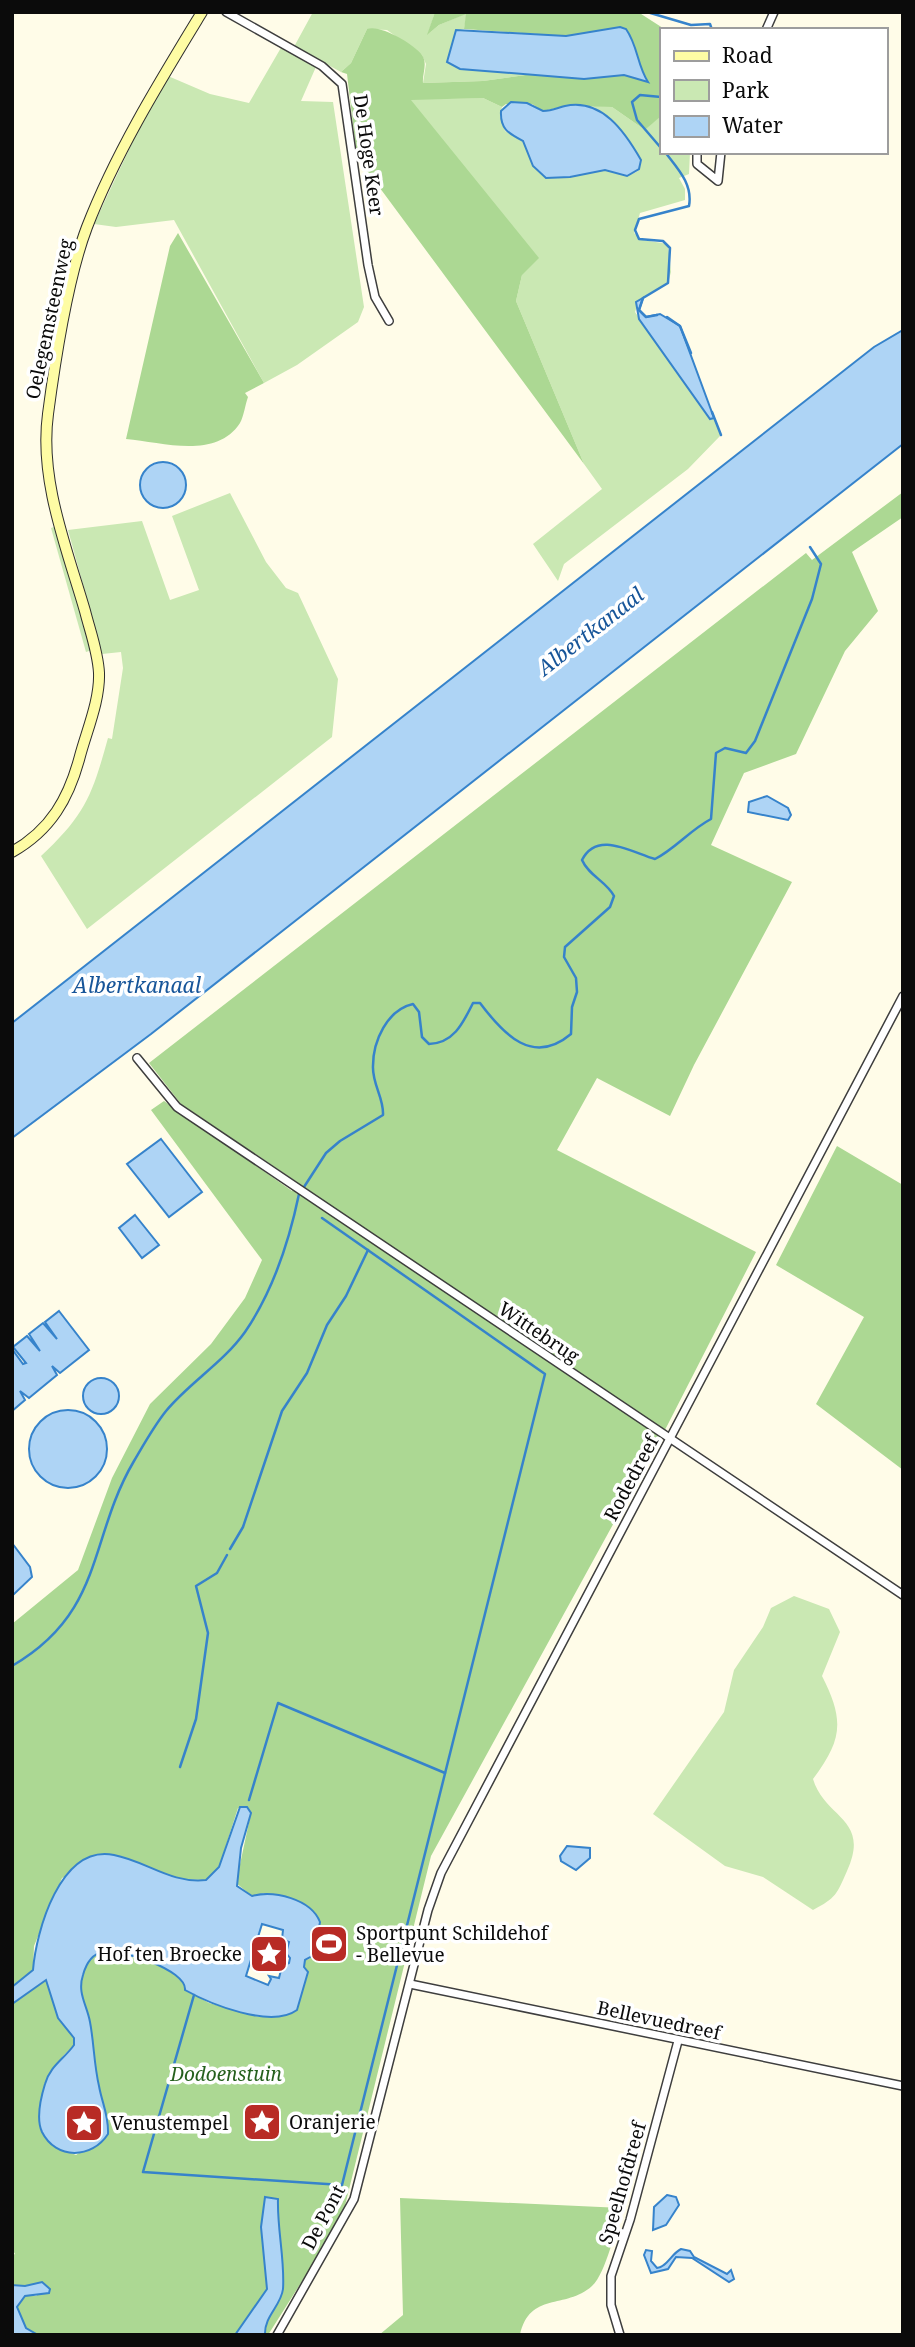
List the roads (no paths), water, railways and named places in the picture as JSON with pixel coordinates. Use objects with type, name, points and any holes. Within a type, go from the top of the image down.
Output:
[{"type":"street","name":"Oelegemsteenweg","points":[[12,852],[49,823],[64,801],[76,769],[98,684],[96,652],[56,506],[46,443],[48,413],[79,255],[92,214],[128,139],[202,12]]},
{"type":"street","name":"De Hoge Keer","points":[[226,12],[322,66],[342,84],[368,265],[375,297],[389,321]]},
{"type":"street","points":[[767,28],[774,12]]},
{"type":"street","points":[[697,154],[697,164],[701,170],[718,181],[721,154]]},
{"type":"street","name":"Rodedreef","points":[[410,1983],[428,1910],[441,1873],[903,996]]},
{"type":"street","name":"Wittebrug","points":[[137,1058],[177,1107],[903,1595]]},
{"type":"street","name":"Bellevuedreef","points":[[410,1983],[903,2085]]},
{"type":"street","name":"De Pont","points":[[277,2335],[354,2199],[410,1983]]},
{"type":"street","name":"Speelhofdreef","points":[[620,2335],[611,2305],[611,2276],[630,2220],[678,2040]]},
{"type":"water","points":[[620,27],[626,29],[630,35],[648,82],[624,75],[584,79],[460,69],[447,62],[456,30],[566,36]]},
{"type":"water","points":[[511,102],[527,103],[543,111],[578,105],[601,112],[620,128],[628,139],[641,160],[639,169],[627,176],[605,170],[570,177],[546,178],[533,166],[523,141],[509,133],[504,126],[501,111]]},
{"type":"water","points":[[643,298],[639,310],[646,317],[660,314],[680,326],[714,418],[710,419],[639,319],[636,302]]},
{"type":"water","name":"Albertkanaal","points":[[903,330],[903,444],[151,1034],[12,1138],[12,1023],[874,347]]},
{"type":"water","points":[[163,462],[180,468],[186,485],[180,502],[163,508],[146,502],[140,485],[146,468]]},
{"type":"water","points":[[767,796],[788,808],[791,815],[788,820],[748,812],[749,802]]},
{"type":"water","points":[[161,1139],[202,1192],[169,1217],[127,1164]]},
{"type":"water","points":[[135,1215],[159,1245],[142,1258],[119,1228]]},
{"type":"water","points":[[59,1311],[89,1350],[60,1373],[52,1366],[57,1375],[29,1398],[20,1391],[25,1400],[12,1411],[12,1349],[23,1364],[26,1363],[13,1347],[27,1336],[40,1351],[29,1334],[43,1323],[57,1339],[45,1322]]},
{"type":"water","points":[[101,1378],[114,1383],[119,1396],[114,1409],[101,1414],[88,1409],[83,1396],[88,1383]]},
{"type":"water","points":[[68,1410],[83,1413],[96,1421],[104,1434],[107,1449],[104,1464],[96,1477],[83,1485],[68,1488],[53,1485],[40,1477],[32,1464],[29,1449],[32,1434],[40,1421],[53,1413]]},
{"type":"water","points":[[12,1543],[30,1567],[32,1577],[12,1596]]},
{"type":"water","points":[[240,1807],[247,1807],[251,1813],[241,1848],[237,1886],[252,1896],[271,1894],[291,1898],[309,1907],[320,1922],[314,1955],[305,1960],[304,1967],[308,1972],[297,2010],[272,2017],[241,2012],[209,2002],[185,1990],[183,1982],[175,1975],[151,1962],[123,1953],[103,1952],[96,1955],[86,1967],[81,1988],[90,2022],[108,2134],[93,2148],[84,2152],[65,2152],[56,2148],[48,2141],[40,2127],[41,2101],[47,2078],[74,2045],[74,2038],[58,2018],[46,1980],[12,2004],[12,1987],[33,1970],[39,1934],[54,1894],[65,1877],[79,1863],[95,1855],[126,1858],[181,1879],[206,1880],[219,1867]],"holes":[[[262,1924],[283,1930],[282,1939],[289,1942],[286,1953],[290,1958],[289,1963],[282,1966],[279,1978],[269,1976],[271,1979],[268,1985],[246,1976]]]},
{"type":"water","points":[[567,1846],[590,1848],[590,1858],[576,1870],[561,1861],[560,1856]]},
{"type":"water","points":[[667,2195],[676,2197],[679,2205],[666,2225],[653,2230],[654,2207]]},
{"type":"water","points":[[265,2197],[278,2199],[283,2267],[282,2295],[267,2322],[265,2335],[235,2335],[267,2289],[261,2227]]},
{"type":"water","points":[[681,2249],[690,2251],[694,2257],[727,2274],[731,2270],[734,2279],[729,2282],[692,2258],[676,2257],[668,2269],[651,2273],[644,2255],[646,2250],[652,2251],[651,2261],[657,2268]]},
{"type":"water","points":[[42,2282],[50,2289],[49,2293],[25,2296],[17,2307],[26,2328],[38,2335],[12,2335],[12,2285],[25,2286]]},
{"type":"waterway","points":[[647,12],[691,25],[710,24],[711,28]]},
{"type":"waterway","points":[[660,97],[640,95],[632,102],[637,120],[660,147]]},
{"type":"waterway","points":[[657,315],[646,317],[639,310],[643,298],[668,283],[670,248],[663,241],[639,239],[635,230],[639,219],[689,206],[687,184],[666,154]]},
{"type":"waterway","points":[[667,317],[680,326],[691,353]]},
{"type":"waterway","points":[[712,412],[721,435]]},
{"type":"waterway","points":[[304,1187],[326,1153],[340,1141],[383,1115],[373,1073],[374,1056],[383,1028],[404,1007],[413,1004],[419,1012],[422,1037],[429,1044],[445,1040],[457,1031],[473,1003],[480,1003],[509,1035],[532,1047],[557,1043],[571,1034],[572,1007],[577,992],[576,978],[564,957],[565,947],[610,907],[614,896],[582,860],[588,851],[605,845],[625,848],[655,859],[711,819],[716,753],[725,748],[746,753],[755,741],[812,599],[821,564],[810,547]]},
{"type":"waterway","points":[[12,1666],[42,1645],[64,1622],[79,1598],[91,1573],[119,1490],[157,1423],[175,1401],[236,1343],[255,1316],[279,1266],[299,1194]]},
{"type":"waterway","points":[[194,1995],[143,2172],[342,2185],[545,1374],[322,1218]]},
{"type":"waterway","points":[[230,1549],[243,1527],[282,1411],[307,1373],[327,1325],[346,1296],[368,1250]]},
{"type":"waterway","points":[[180,1767],[196,1719],[208,1633],[196,1586],[217,1573],[227,1555]]},
{"type":"waterway","points":[[249,1800],[278,1703],[445,1773]]},
{"type":"place","name":"Sportpunt Schildehof - Bellevue","points":[[329,1944]]},
{"type":"place","name":"Hof ten Broecke","points":[[269,1954]]},
{"type":"place","name":"Oranjerie","points":[[262,2122]]},
{"type":"place","name":"Venustempel","points":[[84,2123]]},
{"type":"park label","name":"Dodoenstuin","points":[[226,2074]]}]
